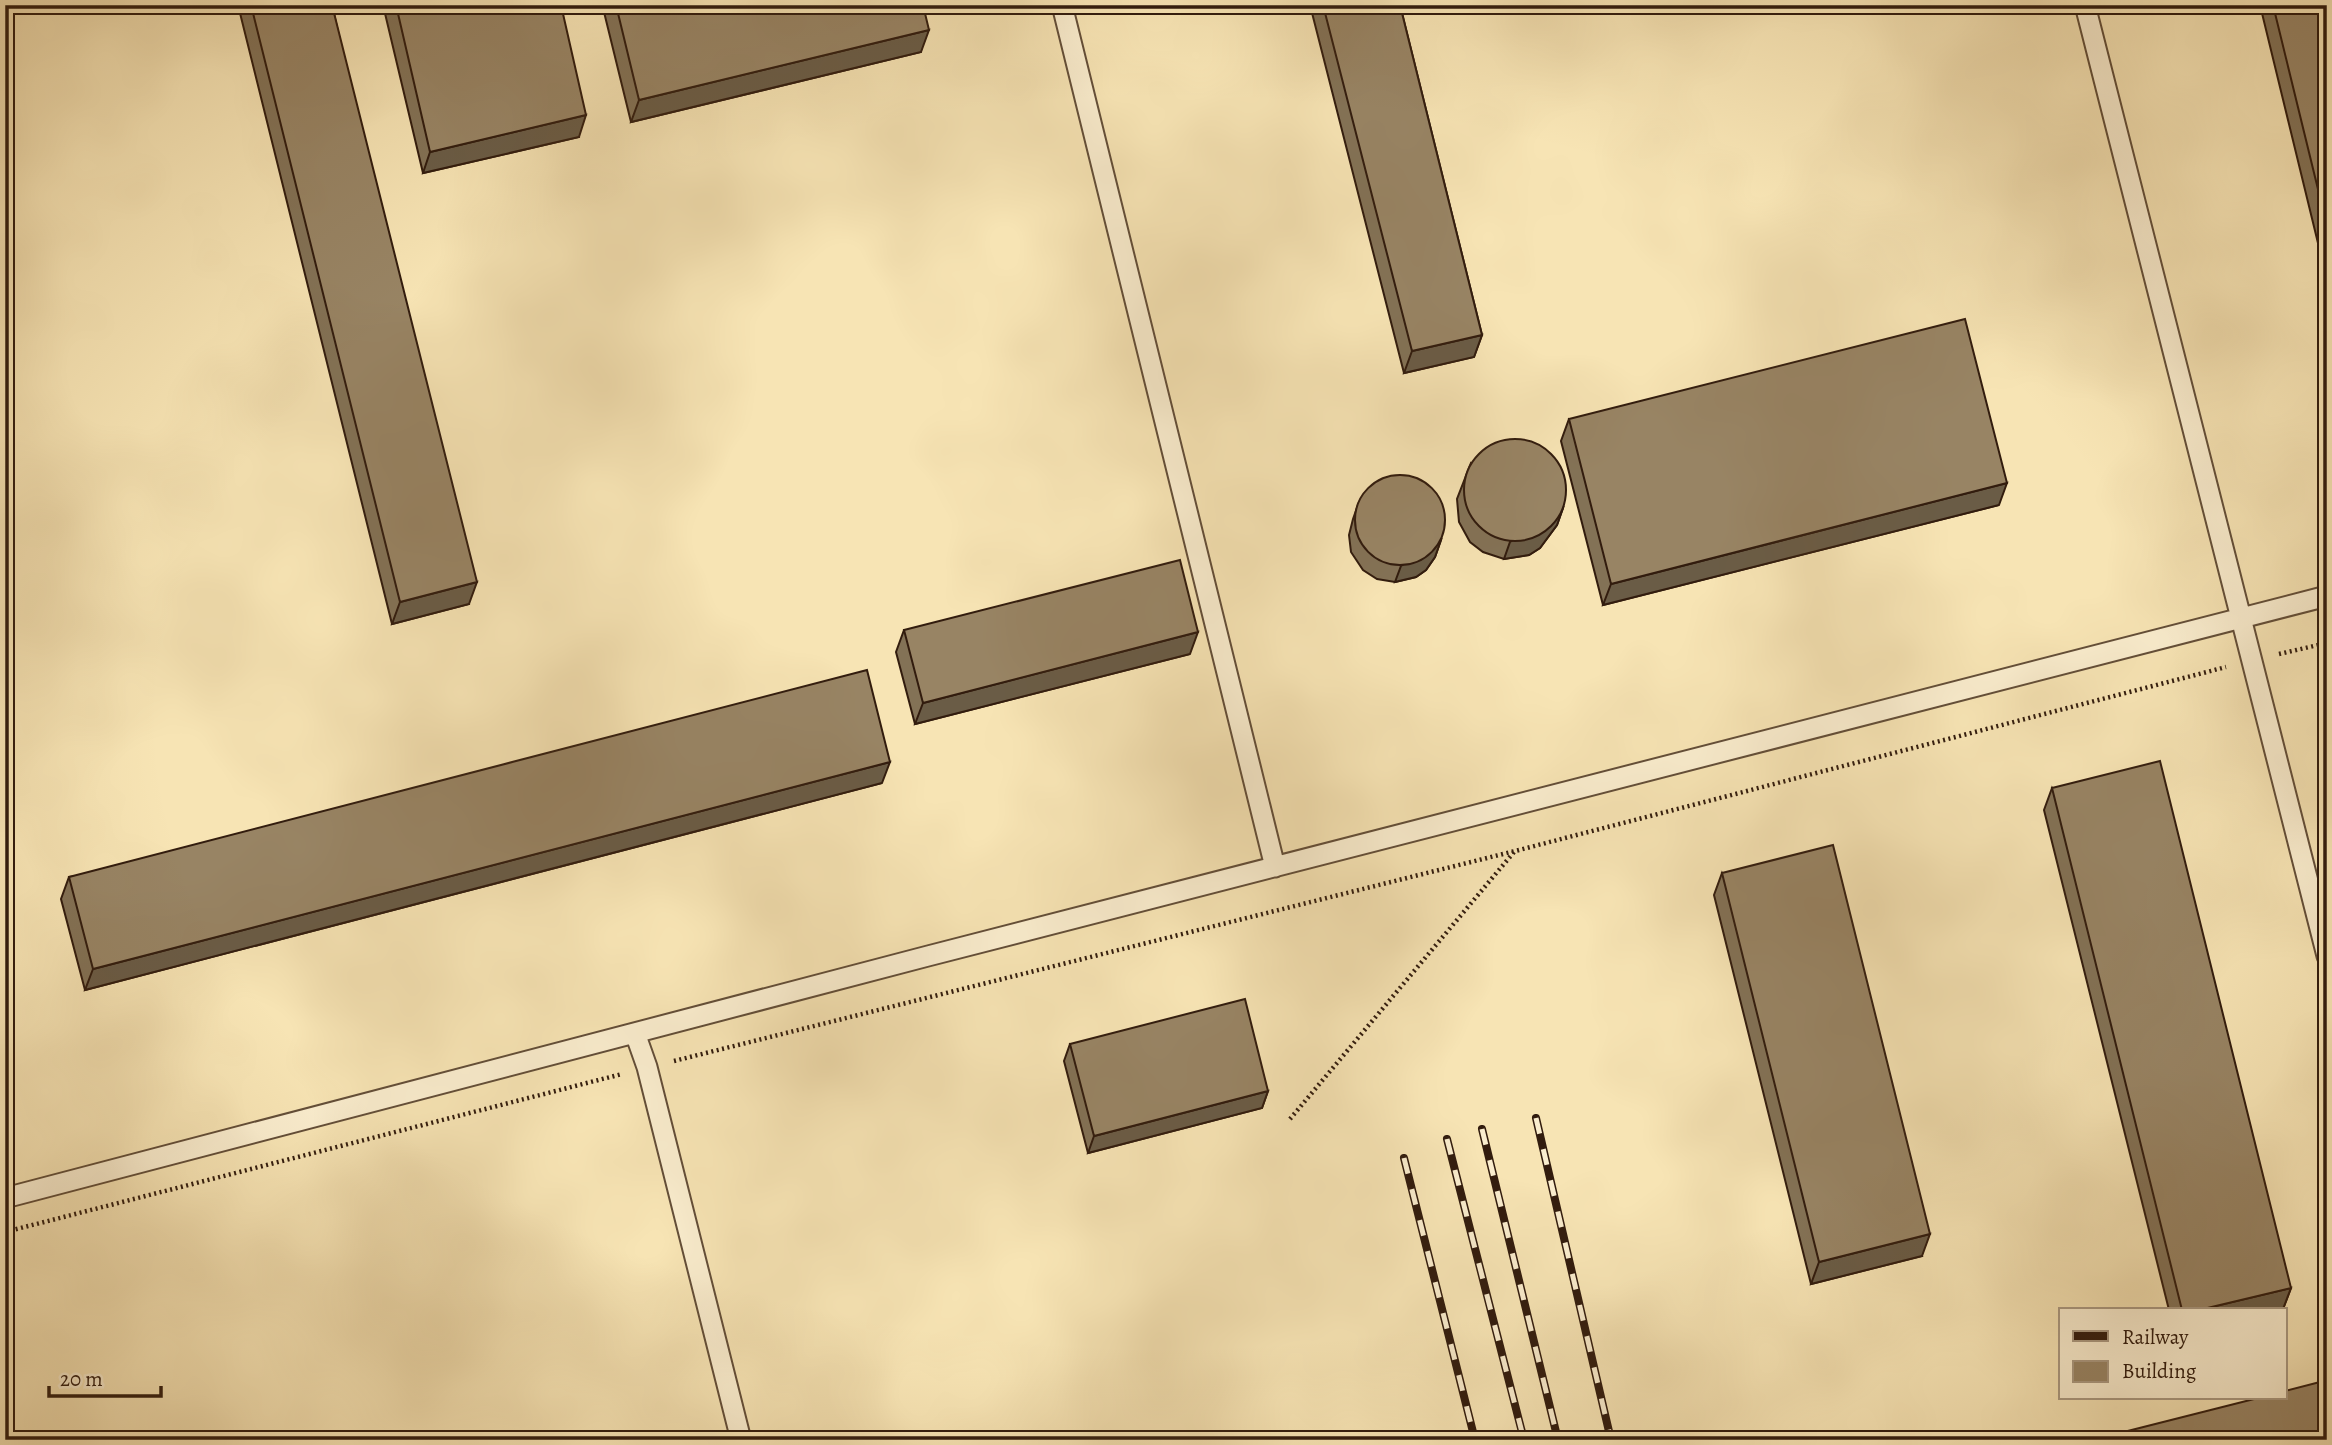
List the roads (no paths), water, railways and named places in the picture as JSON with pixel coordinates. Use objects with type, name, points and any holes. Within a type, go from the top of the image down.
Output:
[{"type":"lane","points":[[1062,5],[1275,867]]},
{"type":"lane","points":[[2085,5],[2327,956]]},
{"type":"lane","points":[[5,1198],[2327,596]]},
{"type":"lane","points":[[635,1033],[647,1068],[741,1440]]},
{"type":"railway","points":[[1536,1118],[1611,1440]]},
{"type":"railway","points":[[1482,1129],[1558,1440]]},
{"type":"railway","points":[[1447,1139],[1524,1440]]},
{"type":"railway","points":[[1404,1158],[1475,1440]]}]
